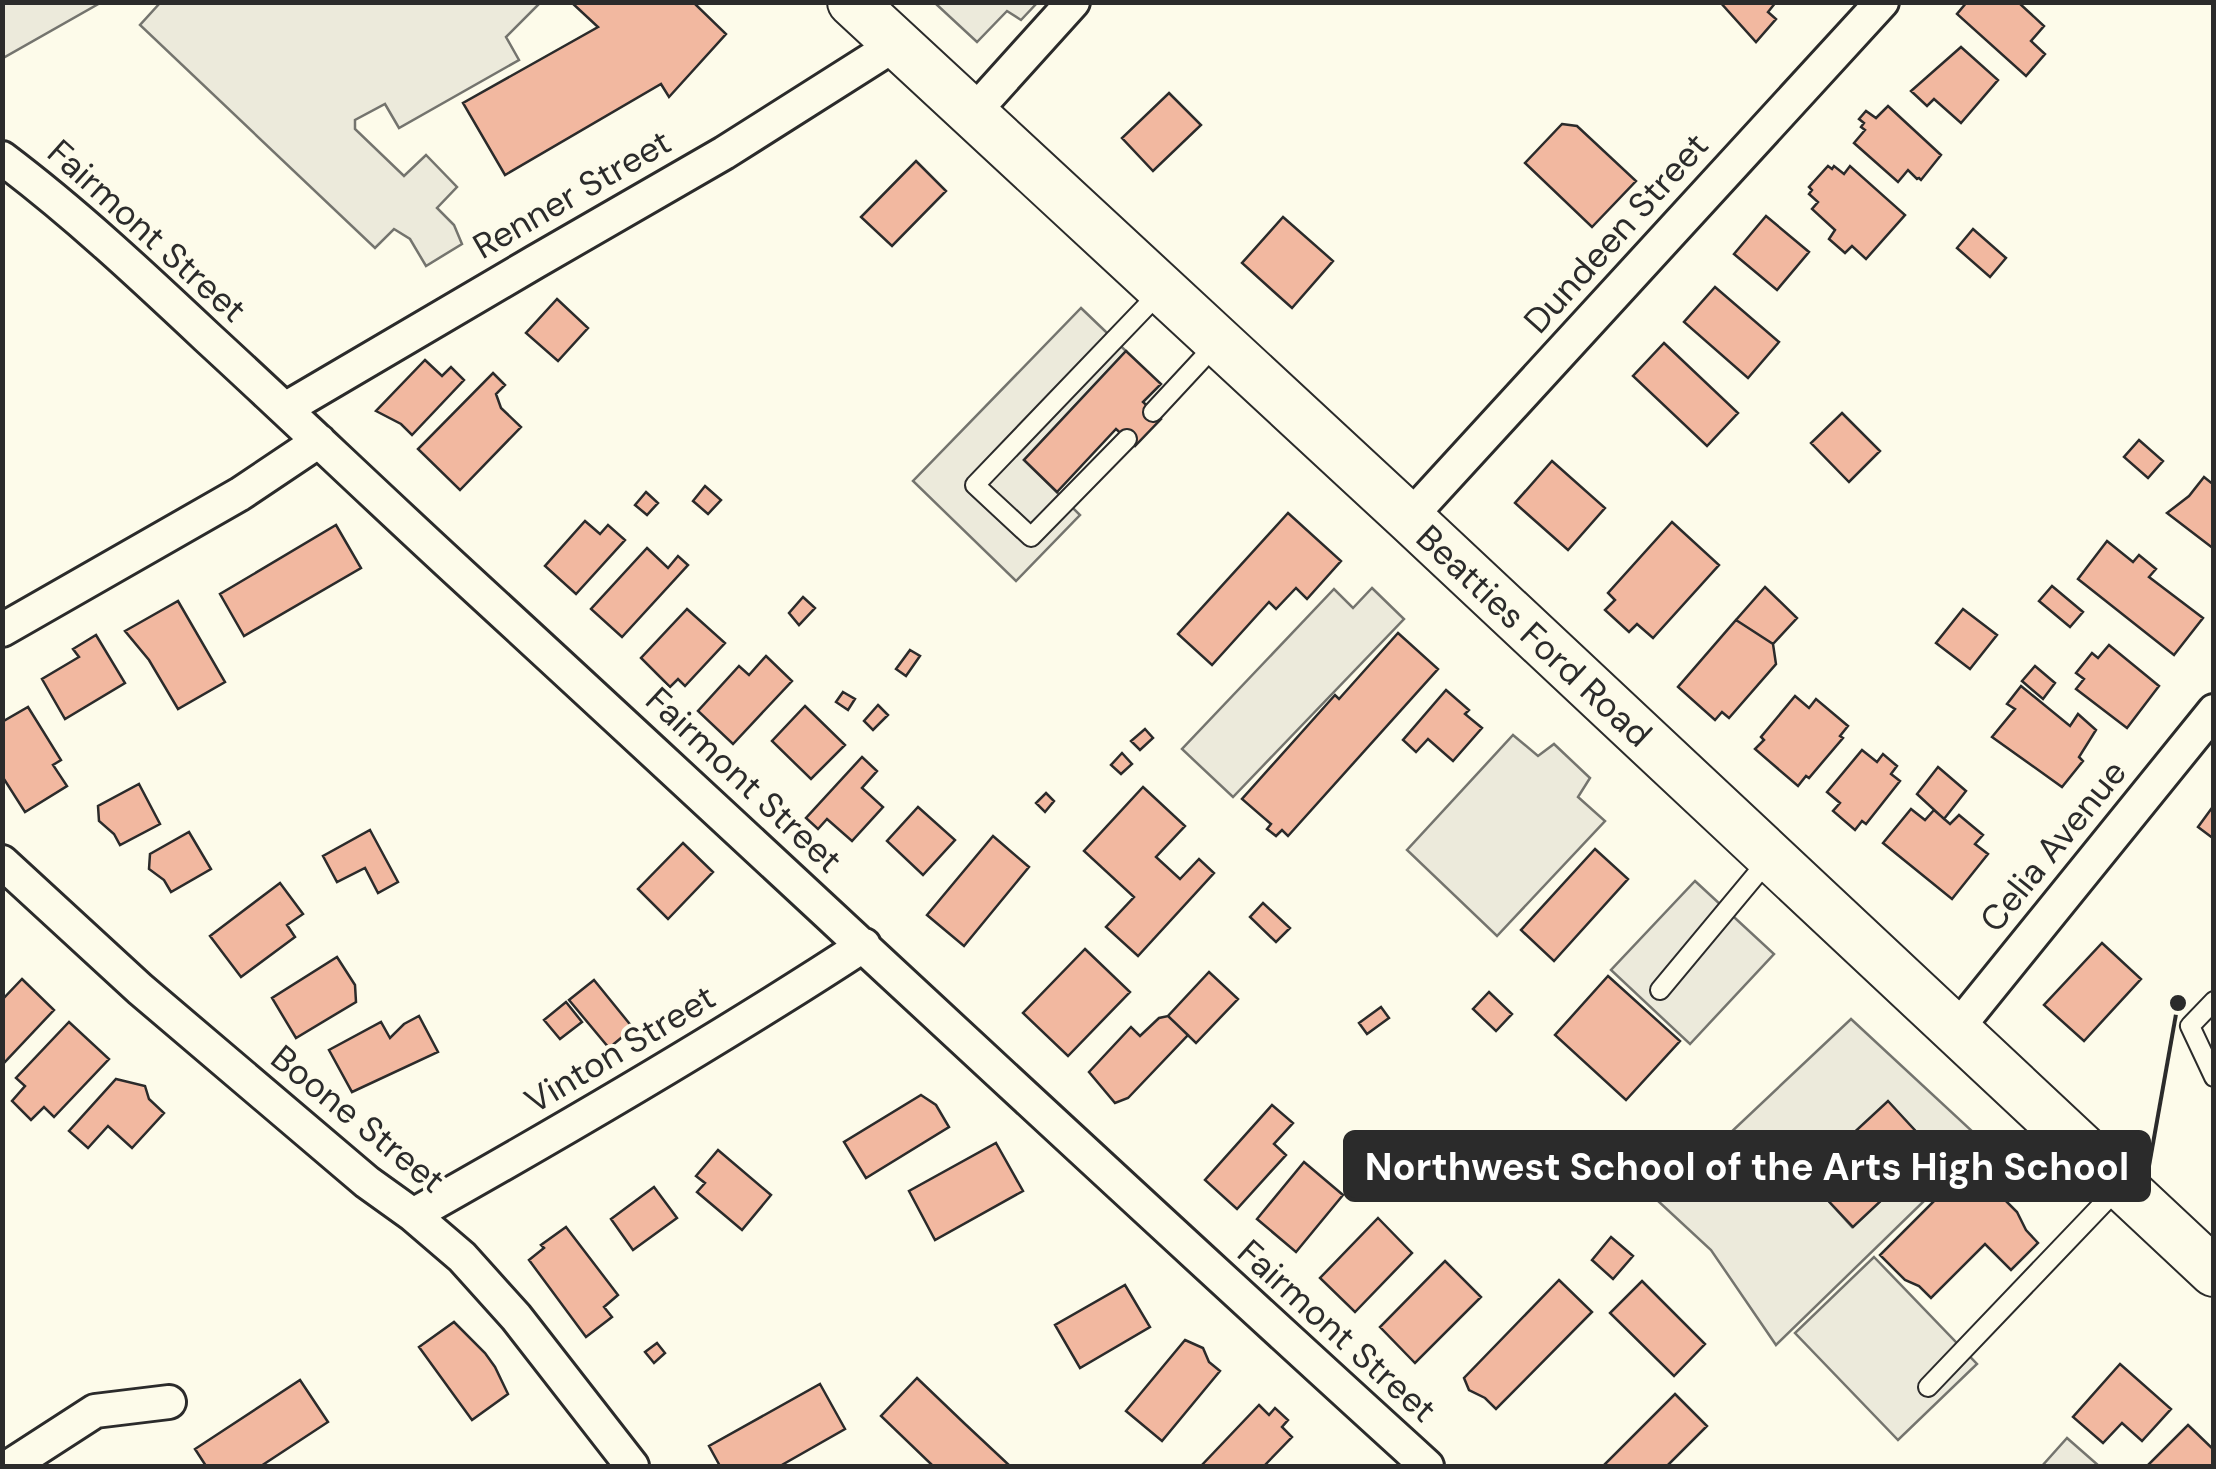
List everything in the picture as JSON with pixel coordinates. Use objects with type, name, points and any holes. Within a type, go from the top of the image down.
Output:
[{"type":"main road","name":"Beatties Ford Road","points":[[852,2],[2213,1270]]},
{"type":"street","name":"Dundeen Street","points":[[1409,518],[1882,2]]},
{"type":"street","points":[[972,114],[1061,7]]},
{"type":"street","name":"Renner Street","points":[[285,409],[724,153],[896,44]]},
{"type":"street","name":"Fairmont Street","points":[[2,158],[110,246],[1426,1466]]},
{"type":"street","points":[[2,630],[240,494],[319,441]]},
{"type":"street","name":"Celia Avenue","points":[[1955,1031],[2214,711]]},
{"type":"street","name":"Boone Street","points":[[2,862],[140,989],[367,1182],[462,1257],[516,1318],[632,1466]]},
{"type":"street","name":"Vinton Street","points":[[413,1215],[616,1100],[864,946]]},
{"type":"street","points":[[10,1466],[95,1411],[169,1402]]},
{"type":"lane","points":[[1127,439],[1031,537],[975,485],[1162,290]]},
{"type":"lane","points":[[1154,412],[1218,342]]},
{"type":"lane","points":[[1660,990],[1770,858]]},
{"type":"lane","points":[[2214,1002],[2190,1026],[2214,1077]]},
{"type":"lane","points":[[1928,1387],[2120,1185]]},
{"type":"shaded area","points":[[3,2],[100,2],[100,3],[3,58]]},
{"type":"shaded area","points":[[160,3],[540,3],[506,37],[519,60],[399,128],[385,104],[355,120],[355,129],[404,176],[426,155],[457,187],[437,208],[454,225],[462,244],[426,266],[410,239],[394,229],[375,248],[140,25]]},
{"type":"shaded area","points":[[935,3],[1037,3],[1021,20],[1007,11],[977,42]]},
{"type":"shaded area","points":[[1081,308],[1126,351],[1024,460],[1080,515],[1016,581],[913,481]]},
{"type":"shaded area","points":[[1372,588],[1404,619],[1233,797],[1182,749],[1334,589],[1353,608]]},
{"type":"shaded area","points":[[1513,735],[1538,756],[1554,744],[1590,778],[1578,797],[1605,821],[1497,936],[1407,850]]},
{"type":"shaded area","points":[[1695,881],[1774,954],[1690,1044],[1611,970]]},
{"type":"shaded area","points":[[1851,1019],[1973,1132],[1960,1166],[1776,1345],[1711,1250],[1658,1201]],"holes":[[[1888,1102],[1934,1151],[1852,1227],[1807,1177]]]},
{"type":"shaded area","points":[[1874,1257],[1977,1364],[1898,1440],[1795,1333]]},
{"type":"shaded area","points":[[2067,1438],[2099,1466],[2042,1466]]},
{"type":"building","points":[[571,2],[693,2],[726,34],[669,97],[661,84],[505,175],[463,103],[598,27]]},
{"type":"building","points":[[1720,2],[1776,2],[1768,12],[1776,19],[1756,42]]},
{"type":"building","points":[[1967,2],[2018,2],[2044,26],[2031,41],[2045,54],[2026,76],[1957,14]]},
{"type":"building","points":[[1961,47],[1998,80],[1961,123],[1934,99],[1927,106],[1911,91]]},
{"type":"building","points":[[1169,93],[1201,125],[1153,171],[1122,138]]},
{"type":"building","points":[[1888,106],[1941,155],[1921,180],[1908,170],[1898,182],[1854,143],[1865,130],[1859,119],[1866,111],[1876,118]]},
{"type":"building","points":[[1562,124],[1577,126],[1636,181],[1592,227],[1525,163]]},
{"type":"building","points":[[916,161],[946,191],[892,246],[861,217]]},
{"type":"building","points":[[1828,166],[1844,174],[1850,166],[1905,215],[1866,259],[1852,246],[1845,253],[1829,239],[1835,230],[1812,209],[1818,202],[1809,194],[1809,187]]},
{"type":"building","points":[[1766,216],[1809,252],[1777,290],[1734,254]]},
{"type":"building","points":[[1283,217],[1333,261],[1292,308],[1242,263]]},
{"type":"building","points":[[1973,229],[2006,258],[1990,277],[1957,248]]},
{"type":"building","points":[[1715,287],[1779,342],[1748,378],[1684,322]]},
{"type":"building","points":[[557,299],[588,328],[558,361],[526,333]]},
{"type":"building","points":[[1664,343],[1738,413],[1707,446],[1633,376]]},
{"type":"building","points":[[1126,351],[1161,384],[1143,402],[1161,419],[1135,446],[1116,429],[1057,492],[1024,460]]},
{"type":"building","points":[[425,360],[442,376],[451,367],[464,380],[412,435],[401,424],[376,411]]},
{"type":"building","points":[[493,373],[505,385],[496,394],[501,408],[521,427],[460,490],[418,449]]},
{"type":"building","points":[[1842,413],[1880,451],[1849,482],[1811,443]]},
{"type":"building","points":[[2139,440],[2163,461],[2148,478],[2124,457]]},
{"type":"building","points":[[1552,461],[1605,508],[1568,550],[1515,503]]},
{"type":"building","points":[[2204,477],[2214,485],[2214,549],[2167,513],[2189,496]]},
{"type":"building","points":[[705,486],[721,500],[708,514],[693,501]]},
{"type":"building","points":[[646,492],[658,503],[647,515],[635,505]]},
{"type":"building","points":[[1288,513],[1341,561],[1307,599],[1296,588],[1276,609],[1269,602],[1212,665],[1178,634]]},
{"type":"building","points":[[585,521],[600,534],[608,525],[625,540],[576,594],[545,566]]},
{"type":"building","points":[[1672,522],[1719,565],[1653,638],[1637,624],[1629,632],[1605,610],[1615,600],[1608,593]]},
{"type":"building","points":[[336,525],[361,568],[244,636],[220,594]]},
{"type":"building","points":[[2107,541],[2133,562],[2139,555],[2156,569],[2149,577],[2203,618],[2174,655],[2078,579]]},
{"type":"building","points":[[647,548],[668,568],[678,556],[688,565],[622,637],[591,609]]},
{"type":"building","points":[[2052,586],[2083,612],[2070,627],[2039,601]]},
{"type":"building","points":[[1765,587],[1797,618],[1773,644],[1736,620]]},
{"type":"building","points":[[803,597],[815,608],[799,625],[789,613]]},
{"type":"building","points":[[178,601],[225,682],[178,709],[149,660],[125,631]]},
{"type":"building","points":[[687,609],[725,643],[685,686],[678,679],[670,687],[641,658]]},
{"type":"building","points":[[1963,609],[1997,635],[1970,669],[1936,643]]},
{"type":"building","points":[[1736,620],[1773,644],[1776,664],[1729,718],[1722,712],[1715,720],[1678,687]]},
{"type":"building","points":[[1398,633],[1438,669],[1288,836],[1282,830],[1276,836],[1267,829],[1271,824],[1242,799],[1335,695],[1339,699]]},
{"type":"building","points":[[96,635],[125,683],[65,719],[42,679],[79,657],[73,649]]},
{"type":"building","points":[[2109,645],[2159,686],[2127,728],[2076,689],[2084,679],[2076,673],[2092,653],[2098,658]]},
{"type":"building","points":[[910,650],[920,656],[906,676],[896,669]]},
{"type":"building","points":[[766,656],[792,681],[733,744],[698,711],[739,666],[749,675]]},
{"type":"building","points":[[2035,666],[2055,683],[2043,699],[2022,681]]},
{"type":"building","points":[[2021,686],[2070,726],[2078,714],[2096,730],[2079,757],[2083,761],[2062,787],[1992,737],[2015,709],[2007,704]]},
{"type":"building","points":[[1446,690],[1482,728],[1453,761],[1428,739],[1416,752],[1403,740]]},
{"type":"building","points":[[843,692],[855,699],[848,710],[836,702]]},
{"type":"building","points":[[1795,696],[1809,708],[1816,699],[1848,726],[1840,736],[1843,738],[1798,786],[1755,749]]},
{"type":"building","points":[[878,705],[888,715],[873,730],[864,721]]},
{"type":"building","points":[[805,706],[845,745],[811,779],[772,741]]},
{"type":"building","points":[[28,707],[61,760],[53,765],[67,786],[25,812],[2,776],[2,722]]},
{"type":"building","points":[[1145,729],[1153,738],[1140,750],[1131,741]]},
{"type":"building","points":[[1862,750],[1877,762],[1883,754],[1897,766],[1891,774],[1900,781],[1866,824],[1862,821],[1855,830],[1833,811],[1840,803],[1827,792]]},
{"type":"building","points":[[1122,753],[1132,764],[1121,774],[1111,765]]},
{"type":"building","points":[[862,757],[877,771],[862,788],[883,807],[852,841],[827,819],[818,829],[806,818]]},
{"type":"building","points":[[1938,767],[1966,791],[1944,819],[1917,794]]},
{"type":"building","points":[[139,784],[160,824],[120,845],[99,821],[98,806]]},
{"type":"building","points":[[1143,787],[1185,826],[1156,857],[1180,879],[1199,859],[1214,873],[1138,956],[1106,927],[1134,897],[1084,851]]},
{"type":"building","points":[[1046,793],[1054,801],[1045,812],[1036,803]]},
{"type":"building","points":[[2214,805],[2214,839],[2198,827]]},
{"type":"building","points":[[918,807],[955,840],[923,875],[887,841]]},
{"type":"building","points":[[1911,809],[1925,820],[1934,810],[1950,824],[1959,815],[1983,835],[1975,844],[1988,854],[1952,899],[1883,843]]},
{"type":"building","points":[[370,830],[398,882],[378,893],[365,868],[337,882],[323,856]]},
{"type":"building","points":[[189,832],[211,869],[171,892],[164,880],[149,869],[150,854]]},
{"type":"building","points":[[993,836],[1029,867],[964,946],[927,915]]},
{"type":"building","points":[[683,843],[713,872],[668,919],[638,889]]},
{"type":"building","points":[[1595,849],[1628,879],[1554,961],[1521,930]]},
{"type":"building","points":[[280,883],[303,914],[287,925],[295,937],[241,977],[210,936]]},
{"type":"building","points":[[1263,903],[1290,928],[1276,942],[1250,917]]},
{"type":"building","points":[[2102,943],[2141,979],[2084,1041],[2044,1005]]},
{"type":"building","points":[[1085,949],[1130,992],[1068,1056],[1023,1013]]},
{"type":"building","points":[[337,957],[355,985],[356,1002],[296,1038],[272,998]]},
{"type":"building","points":[[1209,972],[1238,999],[1196,1043],[1168,1016]]},
{"type":"building","points":[[1608,976],[1680,1041],[1626,1100],[1555,1035]]},
{"type":"building","points":[[22,979],[54,1010],[2,1065],[2,1000]]},
{"type":"building","points":[[594,980],[633,1028],[609,1048],[569,1000]]},
{"type":"building","points":[[1489,992],[1512,1014],[1496,1031],[1473,1009]]},
{"type":"building","points":[[566,1002],[582,1022],[560,1039],[544,1020]]},
{"type":"building","points":[[1381,1007],[1389,1018],[1367,1034],[1359,1023]]},
{"type":"building","points":[[419,1016],[438,1052],[352,1092],[329,1050],[381,1022],[390,1038]]},
{"type":"building","points":[[1168,1016],[1188,1035],[1128,1098],[1115,1103],[1089,1072],[1131,1027],[1140,1036],[1159,1018]]},
{"type":"building","points":[[69,1022],[109,1059],[54,1117],[44,1107],[31,1120],[12,1101],[25,1086],[16,1078]]},
{"type":"building","points":[[116,1079],[145,1086],[149,1099],[164,1113],[132,1148],[108,1126],[88,1148],[69,1131]]},
{"type":"building","points":[[921,1095],[936,1105],[949,1127],[866,1178],[844,1142]]},
{"type":"building","points":[[1888,1101],[1934,1151],[1853,1227],[1806,1177]]},
{"type":"building","points":[[1272,1105],[1293,1123],[1274,1144],[1286,1155],[1237,1209],[1205,1180]]},
{"type":"building","points":[[996,1143],[1023,1191],[935,1240],[909,1191]]},
{"type":"building","points":[[718,1150],[771,1195],[742,1230],[697,1192],[705,1183],[696,1176]]},
{"type":"building","points":[[1304,1162],[1343,1195],[1296,1252],[1257,1219]]},
{"type":"building","points":[[1970,1165],[2017,1212],[2038,1243],[2011,1270],[1985,1244],[1931,1298],[1880,1255]]},
{"type":"building","points":[[654,1187],[677,1218],[633,1250],[611,1219]]},
{"type":"building","points":[[1378,1218],[1412,1253],[1355,1312],[1320,1278]]},
{"type":"building","points":[[566,1227],[618,1295],[604,1307],[612,1317],[586,1337],[529,1260],[544,1248],[541,1245]]},
{"type":"building","points":[[1611,1237],[1633,1256],[1613,1279],[1592,1260]]},
{"type":"building","points":[[1445,1261],[1481,1297],[1415,1363],[1380,1327]]},
{"type":"building","points":[[1559,1280],[1592,1312],[1496,1409],[1469,1390],[1464,1378]]},
{"type":"building","points":[[1642,1281],[1705,1344],[1674,1376],[1610,1313]]},
{"type":"building","points":[[1125,1285],[1150,1327],[1080,1368],[1055,1325]]},
{"type":"building","points":[[454,1322],[485,1353],[508,1394],[472,1420],[419,1347]]},
{"type":"building","points":[[1185,1340],[1203,1348],[1209,1362],[1220,1371],[1162,1441],[1126,1411]]},
{"type":"building","points":[[657,1343],[665,1353],[654,1363],[645,1352]]},
{"type":"building","points":[[2120,1364],[2171,1409],[2142,1441],[2122,1423],[2103,1443],[2073,1417]]},
{"type":"building","points":[[917,1378],[1010,1466],[933,1466],[881,1416]]},
{"type":"building","points":[[300,1380],[328,1422],[261,1466],[206,1466],[195,1449]]},
{"type":"building","points":[[820,1384],[845,1429],[780,1466],[720,1466],[709,1446]]},
{"type":"building","points":[[1675,1394],[1707,1426],[1667,1466],[1603,1466]]},
{"type":"building","points":[[1259,1405],[1269,1415],[1275,1408],[1288,1420],[1282,1427],[1292,1437],[1264,1466],[1201,1466]]},
{"type":"building","points":[[2188,1425],[2214,1450],[2214,1466],[2147,1466]]},
{"type":"place","name":"Northwest School of the Arts High School","points":[[2178,1003]]}]
